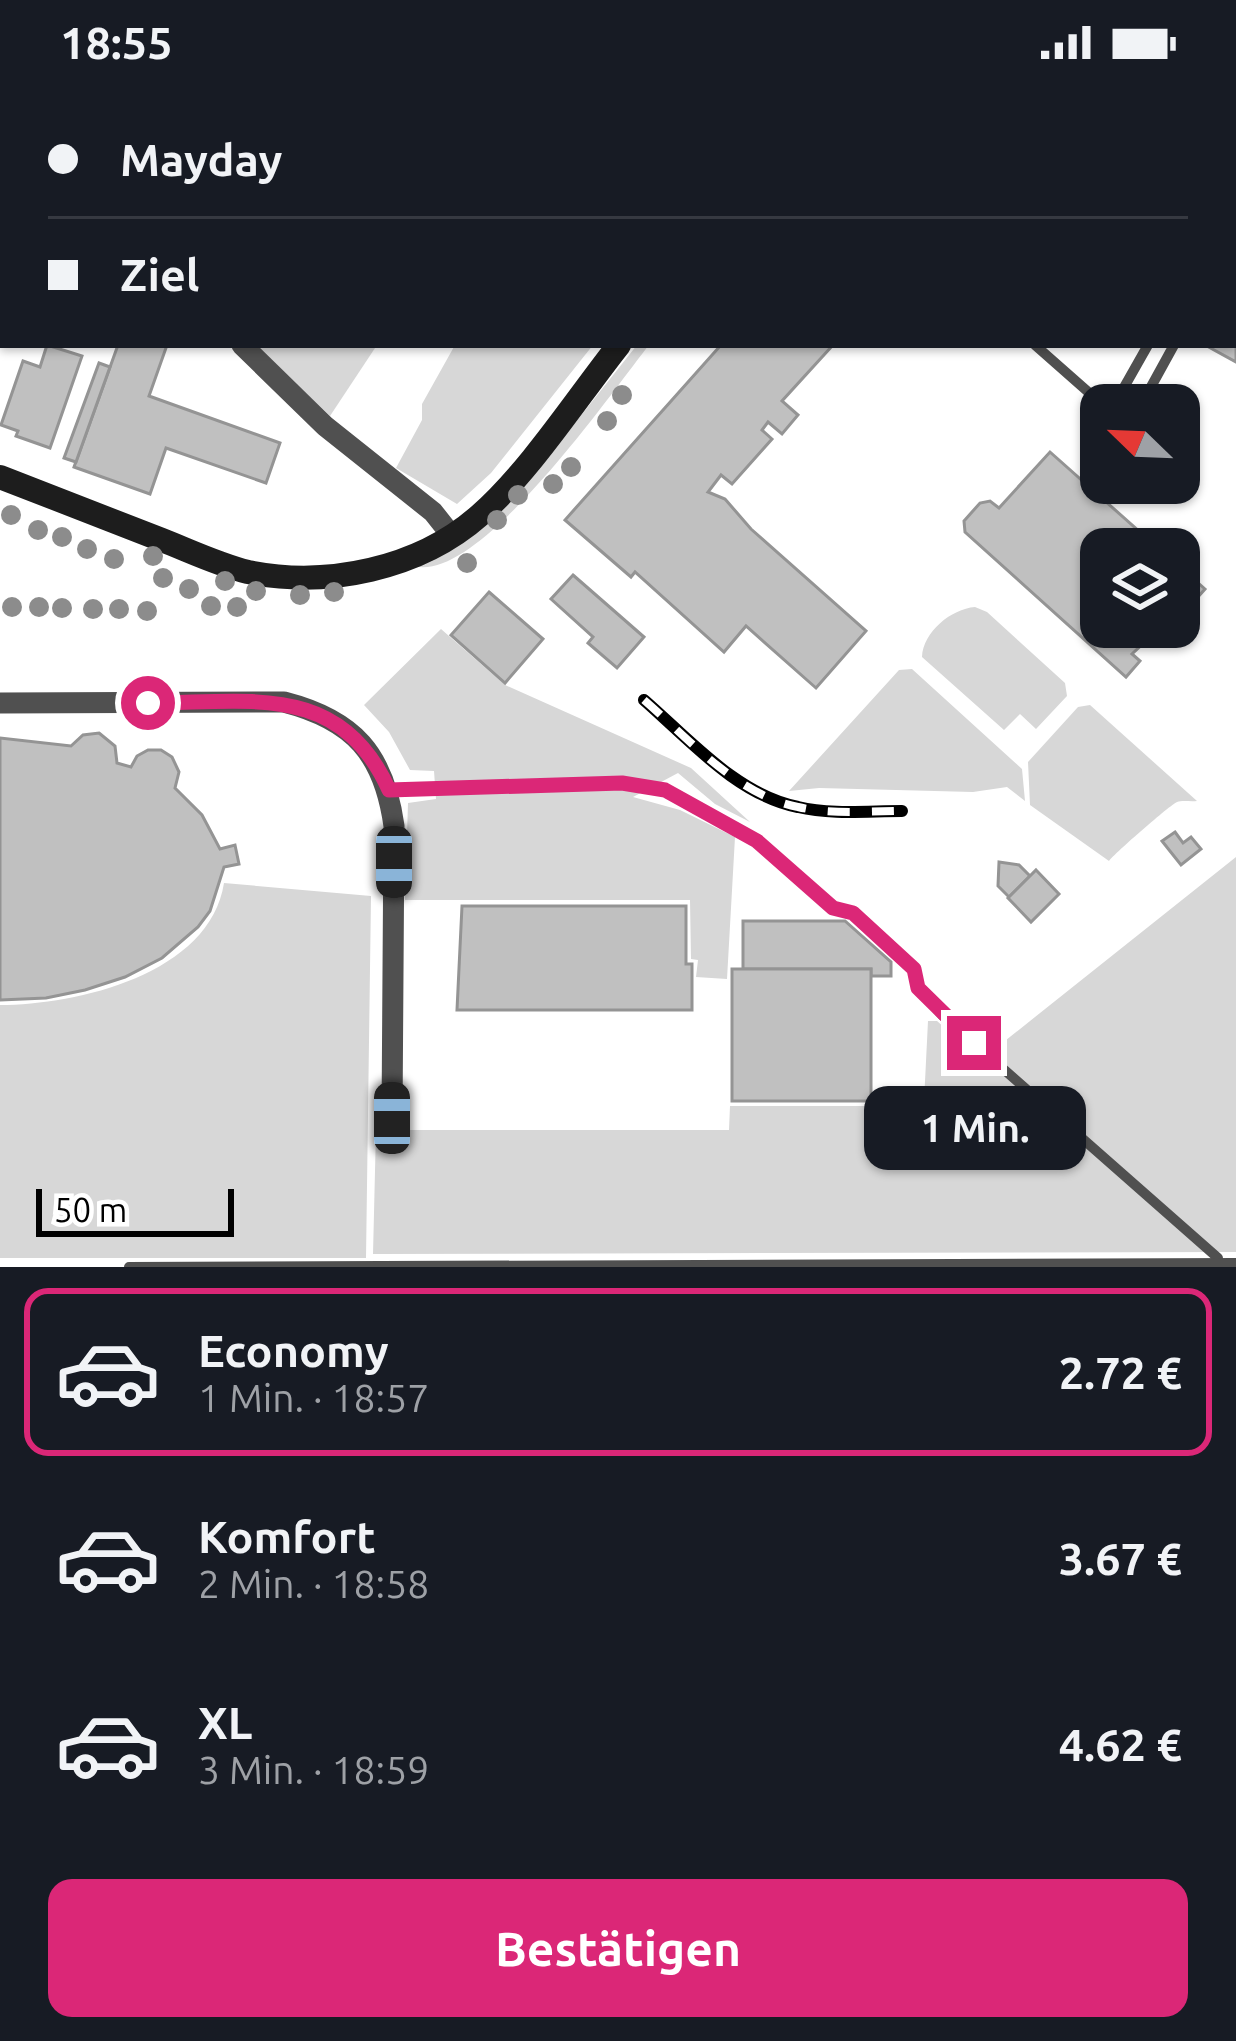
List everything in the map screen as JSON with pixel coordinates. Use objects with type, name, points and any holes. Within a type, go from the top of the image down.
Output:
[{"type":"street","points":[[245,348],[325,426],[433,512],[452,536]]},
{"type":"street","points":[[0,477],[220,562],[278,576],[317,578],[379,568],[452,536],[505,490],[617,348]]},
{"type":"street","points":[[0,703],[284,702],[314,710],[358,738],[377,762],[389,790],[394,826],[392,1118]]},
{"type":"lane","points":[[1038,348],[1080,385]]},
{"type":"lane","points":[[1126,384],[1146,348]]},
{"type":"lane","points":[[1153,384],[1172,348]]},
{"type":"lane","points":[[389,790],[622,783],[665,790],[711,813],[757,841],[833,908],[853,913],[914,969],[918,988],[943,1015],[1218,1258],[1218,1263]]},
{"type":"lane","points":[[129,1267],[1236,1263]]},
{"type":"shaded area","points":[[259,348],[375,348],[330,416]]},
{"type":"shaded area","points":[[453,348],[591,348],[491,473],[457,504],[396,468],[422,420],[422,404]]},
{"type":"shaded area","points":[[635,348],[647,348],[575,441],[507,517],[473,546],[441,564],[414,566],[540,467]]},
{"type":"shaded area","points":[[975,607],[987,612],[1065,683],[1067,696],[1036,729],[1020,714],[1004,730],[922,657],[927,639],[940,623]]},
{"type":"shaded area","points":[[441,629],[505,685],[691,768],[750,822],[715,804],[678,773],[633,797],[680,810],[735,837],[727,979],[696,977],[690,900],[405,900],[408,803],[436,799],[434,771],[410,770],[389,732],[364,705]]},
{"type":"shaded area","points":[[912,669],[1022,769],[1025,801],[1007,787],[973,792],[789,791],[899,670]]},
{"type":"shaded area","points":[[1090,705],[1197,801],[1172,805],[1109,861],[1030,805],[1028,762],[1078,707]]},
{"type":"shaded area","points":[[1236,857],[1236,1252],[373,1254],[376,1130],[729,1130],[730,1106],[879,1106],[879,1162],[921,1162],[928,1021],[937,1021],[981,1060]]},
{"type":"shaded area","points":[[224,883],[371,896],[366,1258],[0,1258],[0,1005],[66,999],[101,990],[167,962],[194,940],[214,914]]},
{"type":"building","points":[[46,348],[82,356],[50,448],[1,425],[23,361],[40,367]]},
{"type":"building","points":[[117,348],[166,348],[149,396],[280,443],[266,483],[166,448],[150,494],[74,467]]},
{"type":"building","points":[[718,348],[830,348],[782,401],[798,415],[782,434],[768,422],[762,430],[772,439],[732,484],[721,475],[708,492],[725,499],[751,529],[866,631],[816,688],[746,626],[724,652],[635,572],[631,577],[565,520]]},
{"type":"building","points":[[1210,348],[1236,348],[1236,362]]},
{"type":"building","points":[[99,363],[110,367],[76,462],[64,458]]},
{"type":"building","points":[[1050,452],[1080,479],[1080,504],[1108,504],[1135,528],[1080,528],[1080,636],[965,532],[964,521],[980,503],[990,501],[999,508]]},
{"type":"building","points":[[573,575],[644,637],[617,668],[588,643],[593,637],[551,599]]},
{"type":"building","points":[[489,592],[543,639],[505,683],[451,635]]},
{"type":"building","points":[[1094,648],[1138,648],[1132,654],[1140,661],[1126,677]]},
{"type":"building","points":[[99,733],[115,746],[117,763],[131,767],[148,750],[161,750],[172,757],[179,772],[175,788],[202,815],[220,849],[235,845],[239,864],[224,867],[210,911],[162,958],[85,990],[0,1000],[0,738],[71,746],[83,735]]},
{"type":"building","points":[[1175,832],[1183,843],[1191,837],[1201,849],[1181,865],[1162,841]]},
{"type":"building","points":[[999,862],[1019,865],[1030,876],[1009,897],[998,886]]},
{"type":"building","points":[[1036,870],[1059,894],[1031,922],[1008,898]]},
{"type":"building","points":[[462,906],[686,906],[692,1010],[457,1010]]},
{"type":"building","points":[[743,921],[845,921],[891,962],[891,976],[871,976],[871,969],[743,969]]},
{"type":"building","points":[[732,969],[871,969],[871,1101],[732,1101]]},
{"type":"railway","points":[[644,700],[715,764],[776,801],[823,811],[902,811]]},
{"type":"route","points":[[148,703],[284,702],[314,710],[358,738],[377,762],[389,790],[622,783],[665,790],[757,841],[833,908],[853,913],[914,969],[918,988],[974,1043]]}]
